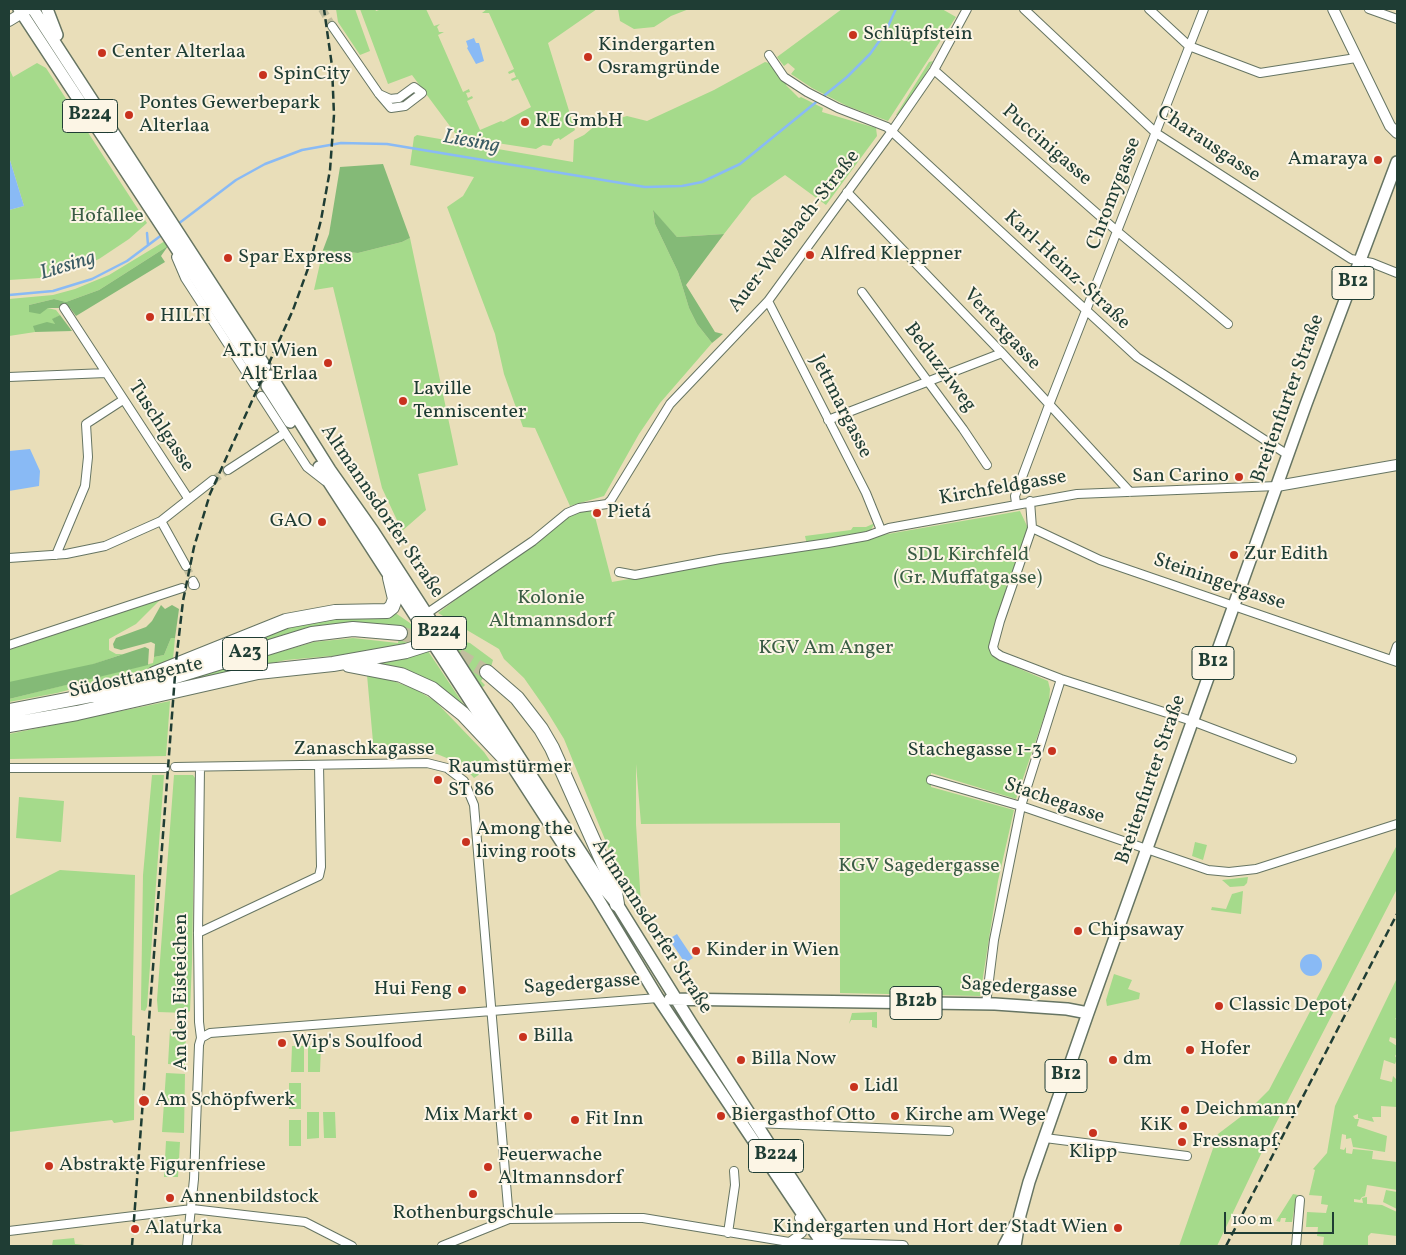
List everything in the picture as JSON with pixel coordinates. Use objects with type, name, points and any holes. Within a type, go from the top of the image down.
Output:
[{"type":"highway","points":[[92,695],[102,689],[170,668],[286,621],[335,612],[387,611],[395,601],[390,578]]},
{"type":"highway","name":"Südosttangente","points":[[9,711],[92,695],[104,695],[152,684],[312,634],[353,629],[400,633]]},
{"type":"highway","name":"Südosttangente","points":[[9,725],[77,713],[258,672],[333,664],[429,639]]},
{"type":"highway","points":[[333,664],[389,672],[432,689],[463,714],[510,764]]},
{"type":"highway","points":[[487,672],[523,706],[552,748],[614,887],[617,904]]},
{"type":"main road","points":[[48,9],[53,28],[72,62],[73,70]]},
{"type":"main road","name":"B224","points":[[26,10],[73,70],[178,248]]},
{"type":"main road","name":"B224","points":[[26,10],[161,218]]},
{"type":"main road","name":"Breitenfurter Straße","points":[[1015,1246],[1020,1215],[1044,1138],[1088,1013],[1306,404],[1397,162]]},
{"type":"main road","name":"Altmannsdorfer Straße","points":[[178,248],[596,897],[658,998],[790,1194],[829,1245]]},
{"type":"main road","name":"Altmannsdorfer Straße","points":[[263,381],[311,441],[426,614],[429,639],[617,904],[755,1123],[829,1245]]},
{"type":"main road","name":"Sagedergasse","points":[[658,998],[986,1004],[1042,1006],[1088,1013]]},
{"type":"main road","name":"Breitenfurter Straße","points":[[1004,1246],[1020,1215]]},
{"type":"street","name":"Auer-Welsbach-Straße","points":[[426,614],[533,541],[567,513],[607,504],[611,500],[670,404],[768,301],[848,192],[934,70],[967,9]]},
{"type":"street","name":"Charausgasse","points":[[1024,9],[1156,133],[1351,259],[1372,263],[1397,272]]},
{"type":"street","points":[[1149,9],[1188,46],[1260,73],[1356,58]]},
{"type":"street","name":"Chromygasse","points":[[1016,503],[1015,496],[1049,405],[1204,9]]},
{"type":"street","points":[[1332,9],[1390,126],[1397,133]]},
{"type":"street","points":[[1369,9],[1397,19]]},
{"type":"street","points":[[9,21],[26,10]]},
{"type":"street","points":[[332,26],[379,94],[391,108],[398,108],[412,102],[422,93],[414,88],[399,98],[390,99],[379,94]]},
{"type":"street","name":"Karl-Heinz-Straße","points":[[769,55],[784,76],[807,92],[830,105],[887,127],[1137,357],[1288,455]]},
{"type":"street","name":"Puccinigasse","points":[[934,70],[1118,232],[1228,324]]},
{"type":"street","name":"Vertexgasse","points":[[848,192],[1002,353],[1130,492]]},
{"type":"street","name":"Altmannsdorfer Straße","points":[[178,248],[185,278],[263,381],[285,433],[307,467],[329,484]]},
{"type":"street","name":"Beduzziweg","points":[[862,292],[929,382],[987,465]]},
{"type":"street","name":"Jettmargasse","points":[[768,301],[866,493],[881,530]]},
{"type":"street","name":"Tuschlgasse","points":[[64,308],[122,400],[188,498]]},
{"type":"street","points":[[828,420],[1002,353]]},
{"type":"street","name":"Tuschlgasse","points":[[9,377],[106,373]]},
{"type":"street","points":[[56,555],[85,486],[88,457],[86,424],[122,400]]},
{"type":"street","points":[[228,470],[285,433]]},
{"type":"street","name":"Kirchfeldgasse","points":[[619,572],[634,575],[712,560],[867,536],[881,530],[1016,503],[1077,494],[1277,486],[1397,465]]},
{"type":"street","points":[[9,558],[80,553],[105,546],[161,520],[181,507],[188,498],[213,480]]},
{"type":"street","points":[[1030,501],[1032,528],[993,647],[1000,656],[1061,679],[1192,721],[1292,759]]},
{"type":"street","points":[[161,520],[186,566]]},
{"type":"street","name":"Steiningergasse","points":[[1032,528],[1100,560],[1395,661]]},
{"type":"street","points":[[9,644],[182,588]]},
{"type":"street","points":[[1395,661],[1397,646]]},
{"type":"street","points":[[986,1004],[996,932],[1021,806],[1061,679]]},
{"type":"street","name":"Zanaschkagasse","points":[[175,768],[427,763],[447,768],[464,781],[474,805],[509,1219]]},
{"type":"street","points":[[198,932],[319,876],[321,867],[319,765]]},
{"type":"street","name":"An den Eisteichen","points":[[188,1246],[192,1209],[199,1045],[201,1038],[199,1022],[198,932],[200,767]]},
{"type":"street","points":[[9,768],[165,768]]},
{"type":"street","name":"Stachegasse","points":[[931,780],[1021,806],[1208,870],[1228,872],[1256,869],[1397,824]]},
{"type":"street","name":"Sagedergasse","points":[[201,1038],[210,1033],[658,998]]},
{"type":"street","points":[[755,1123],[949,1131]]},
{"type":"street","points":[[1044,1138],[1187,1156]]},
{"type":"street","points":[[728,1233],[735,1185],[734,1170]]},
{"type":"street","name":"Altmannsdorfer Straße","points":[[789,1242],[800,1236],[804,1227],[789,1202],[790,1194]]},
{"type":"street","points":[[1296,1246],[1300,1200]]},
{"type":"street","points":[[9,1231],[192,1209],[305,1222],[352,1246]]},
{"type":"street","points":[[442,1246],[509,1219],[643,1218],[789,1242],[829,1245],[903,1246]]},
{"type":"green space","points":[[336,9],[355,9],[370,51],[360,55],[338,22]]},
{"type":"green space","points":[[360,9],[375,9],[376,11],[382,9],[426,9],[434,26],[440,24],[437,27],[439,32],[444,32],[438,35],[463,92],[469,89],[470,92],[466,93],[468,98],[472,96],[473,98],[467,101],[480,130],[501,121],[503,122],[531,107],[518,79],[512,81],[511,79],[516,77],[514,72],[509,74],[508,72],[514,69],[489,13],[482,13],[487,9],[597,9],[548,43],[575,130],[560,140],[559,138],[554,140],[551,146],[543,145],[536,149],[458,137],[412,75],[388,84]]},
{"type":"green space","points":[[618,9],[689,9],[671,16],[654,27],[634,29],[620,21]]},
{"type":"green space","points":[[842,9],[942,9],[956,17],[888,121],[847,106],[812,88],[791,74],[795,69],[788,63],[784,66],[777,57]]},
{"type":"green space","points":[[933,61],[916,90],[898,116],[896,115],[929,62]]},
{"type":"green space","points":[[765,62],[769,63],[799,98],[801,97],[823,108],[822,112],[876,128],[877,136],[826,205],[785,175],[752,198],[724,234],[677,237],[653,211],[655,224],[678,272],[689,308],[697,324],[712,343],[660,403],[639,434],[604,496],[570,506],[535,428],[523,427],[504,374],[495,334],[447,207],[463,196],[474,177],[410,165],[414,137],[417,135],[573,162],[574,140],[584,135],[596,125],[627,116],[647,121],[714,90]]},
{"type":"green space","name":"Hofallee","points":[[37,63],[46,68],[147,223],[129,239],[99,259],[74,270],[40,278],[9,280],[9,210],[24,206],[9,157],[9,68],[13,77]]},
{"type":"green space","points":[[383,164],[410,238],[402,242],[358,253],[323,250],[329,234],[340,167]]},
{"type":"green space","points":[[653,210],[677,237],[724,234],[686,285],[715,332],[723,334],[712,343],[697,324],[689,308],[678,272],[655,224]]},
{"type":"green space","name":"Laville Tenniscenter","points":[[410,238],[458,465],[418,474],[426,510],[402,531],[382,488],[333,287],[314,290],[323,250],[358,253],[402,242]]},
{"type":"green space","points":[[165,241],[168,246],[99,290],[66,302],[54,299],[29,305],[30,312],[48,308],[56,310],[60,315],[53,319],[55,324],[34,326],[35,332],[9,336],[9,299],[53,295],[75,289],[109,275]]},
{"type":"green space","points":[[168,246],[161,256],[165,262],[76,316],[70,308],[48,308],[40,314],[29,312],[29,305],[54,299],[66,302],[99,290]]},
{"type":"green space","points":[[60,315],[72,331],[35,332],[33,326],[47,322],[55,324],[52,319]]},
{"type":"green space","points":[[593,509],[612,582],[1020,511],[1028,532],[992,654],[997,659],[1048,681],[1050,689],[1049,702],[1016,799],[931,773],[931,787],[1014,810],[998,881],[980,996],[840,993],[840,823],[641,824],[636,764],[636,824],[642,921],[617,869],[564,739],[545,708],[524,678],[504,659],[499,649],[438,613],[558,523],[575,512]]},
{"type":"green space","points":[[875,523],[869,533],[807,545],[805,536],[851,530],[853,527],[866,527]]},
{"type":"green space","points":[[161,599],[136,624],[109,639],[109,650],[116,654],[123,654],[62,675],[9,684],[9,650]]},
{"type":"green space","points":[[161,605],[165,609],[172,605],[179,609],[175,638],[171,638],[164,655],[154,657],[155,644],[151,642],[121,650],[114,648],[113,644],[116,638],[146,627],[152,621]]},
{"type":"green space","points":[[394,612],[410,623],[422,641],[354,654],[286,660],[184,682],[183,680],[314,642],[353,638],[398,643],[401,627],[369,623],[332,624],[286,634],[196,665],[299,621]]},
{"type":"green space","points":[[171,638],[175,638],[173,659],[159,666],[57,693],[9,702],[9,699],[153,663],[154,657],[164,655]]},
{"type":"green space","points":[[456,640],[470,643],[493,660],[491,667],[481,681],[485,685],[483,687],[477,685],[450,643]]},
{"type":"green space","points":[[145,647],[149,649],[148,665],[9,699],[9,682],[93,664]]},
{"type":"green space","points":[[428,651],[465,708],[394,667],[383,664],[384,661]]},
{"type":"green space","points":[[367,675],[393,681],[415,689],[435,701],[484,752],[493,765],[474,778],[461,764],[437,754],[374,753]]},
{"type":"green space","points":[[170,701],[166,756],[9,759],[9,734]]},
{"type":"green space","points":[[152,775],[164,775],[147,1007],[145,1011],[141,1010],[143,875]]},
{"type":"green space","points":[[174,775],[193,775],[195,778],[192,962],[190,1011],[187,1013],[158,1012],[157,1000]]},
{"type":"green space","points":[[19,797],[64,801],[61,842],[16,838]]},
{"type":"green space","points":[[1195,842],[1207,845],[1203,860],[1192,856]]},
{"type":"green space","points":[[1397,845],[1397,889],[1271,1133],[1217,1246],[1179,1246],[1218,1134],[1247,1112],[1269,1090]]},
{"type":"green space","points":[[60,870],[135,875],[132,1035],[135,1036],[134,1120],[114,1123],[112,1120],[9,1132],[9,896]]},
{"type":"green space","points":[[1248,877],[1247,883],[1244,886],[1230,887],[1222,880]]},
{"type":"green space","points":[[1243,891],[1241,914],[1211,910],[1212,907],[1226,909],[1232,894]]},
{"type":"green space","points":[[1114,974],[1132,980],[1128,989],[1140,993],[1139,999],[1107,1006],[1106,1000]]},
{"type":"green space","points":[[1397,978],[1397,1017],[1395,1019],[1397,1020],[1397,1039],[1390,1037],[1389,1041],[1397,1046],[1395,1056],[1397,1059],[1395,1064],[1384,1060],[1380,1079],[1392,1082],[1393,1076],[1397,1080],[1397,1107],[1381,1106],[1381,1117],[1372,1117],[1374,1122],[1358,1118],[1358,1114],[1353,1116],[1355,1119],[1359,1119],[1357,1126],[1387,1136],[1385,1152],[1353,1147],[1351,1138],[1346,1139],[1346,1135],[1342,1134],[1340,1149],[1344,1150],[1346,1147],[1346,1153],[1352,1154],[1353,1149],[1373,1151],[1372,1159],[1397,1162],[1397,1190],[1367,1185],[1365,1196],[1362,1197],[1360,1200],[1354,1199],[1354,1202],[1363,1203],[1362,1198],[1367,1197],[1367,1204],[1382,1205],[1397,1212],[1397,1236],[1371,1233],[1368,1236],[1368,1245],[1375,1246],[1323,1246],[1324,1237],[1317,1236],[1318,1227],[1306,1227],[1307,1212],[1326,1213],[1328,1205],[1321,1204],[1322,1196],[1309,1195],[1315,1170],[1313,1169],[1327,1153],[1335,1106]]},
{"type":"green space","points":[[877,1012],[877,1028],[872,1027],[872,1020],[851,1020],[849,1024],[852,1013]]},
{"type":"green space","points":[[170,1029],[186,1029],[185,1065],[168,1064]]},
{"type":"green space","points":[[292,1046],[304,1046],[304,1072],[291,1072]]},
{"type":"green space","points":[[308,1046],[321,1046],[320,1072],[308,1072]]},
{"type":"green space","points":[[166,1073],[185,1074],[184,1133],[162,1132]]},
{"type":"green space","points":[[289,1083],[301,1083],[301,1109],[289,1109]]},
{"type":"green space","points":[[307,1112],[319,1112],[319,1138],[307,1139]]},
{"type":"green space","points":[[323,1112],[335,1112],[336,1138],[324,1138]]},
{"type":"green space","points":[[289,1120],[301,1120],[301,1146],[289,1146]]},
{"type":"green space","points":[[166,1141],[180,1142],[178,1177],[164,1177]]},
{"type":"green space","points":[[1386,1190],[1397,1192],[1397,1209],[1383,1202]]},
{"type":"green space","points":[[1293,1194],[1298,1195],[1298,1198],[1296,1198],[1292,1222],[1285,1222],[1286,1218],[1281,1218],[1280,1222],[1276,1221]]},
{"type":"green space","points":[[74,1238],[75,1244],[94,1246],[52,1246],[53,1240]]},
{"type":"water","points":[[474,38],[476,43],[479,43],[484,61],[476,64],[467,48],[466,41]]},
{"type":"water","points":[[9,157],[24,206],[9,210]]},
{"type":"water","points":[[30,449],[40,471],[39,486],[9,491],[9,451]]},
{"type":"water","points":[[677,934],[693,958],[685,963],[669,939]]},
{"type":"water","points":[[1307,954],[1315,954],[1322,961],[1322,969],[1315,976],[1307,976],[1300,969],[1300,961]]},
{"type":"waterway","name":"Liesing","points":[[178,224],[236,180],[265,164],[302,150],[341,143],[387,144],[645,187],[682,186],[702,182],[740,164],[847,77],[870,54],[885,33],[896,9]]},
{"type":"waterway","points":[[147,233],[148,245]]},
{"type":"waterway","name":"Liesing","points":[[9,295],[53,291],[92,279],[127,261],[163,234]]},
{"type":"tunnel","points":[[322,9],[332,26]]},
{"type":"tunnel","points":[[213,480],[228,470]]},
{"type":"tunnel","points":[[186,566],[193,581]]},
{"type":"tunnel","points":[[400,633],[442,646],[487,672]]},
{"type":"railway","points":[[132,1246],[176,662],[183,601],[194,547],[210,494],[293,310],[310,263],[321,220],[330,170],[334,115],[332,66],[324,9]]},
{"type":"railway","points":[[1226,1246],[1397,914]]},
{"type":"place","name":"Schlüpfstein","points":[[853,35]]},
{"type":"place","name":"Center Alterlaa","points":[[102,53]]},
{"type":"place","name":"Kindergarten Osramgründe","points":[[588,57]]},
{"type":"place","name":"SpinCity","points":[[263,75]]},
{"type":"place","name":"Pontes Gewerbepark Alterlaa","points":[[129,115]]},
{"type":"place","name":"RE GmbH","points":[[525,122]]},
{"type":"place","name":"Amaraya","points":[[1378,160]]},
{"type":"place","name":"Alfred Kleppner","points":[[810,255]]},
{"type":"place","name":"Spar Express","points":[[228,258]]},
{"type":"place","name":"HILTI","points":[[150,317]]},
{"type":"place","name":"A.T.U Wien Alt Erlaa","points":[[328,363]]},
{"type":"place","name":"Laville Tenniscenter","points":[[403,401]]},
{"type":"place","name":"San Carino","points":[[1239,477]]},
{"type":"place","name":"Pietá","points":[[597,513]]},
{"type":"place","name":"GAO","points":[[322,522]]},
{"type":"place","name":"Zur Edith","points":[[1234,555]]},
{"type":"place","name":"Stachegasse 1-3","points":[[1052,751]]},
{"type":"place","name":"Raumstürmer ST 86","points":[[438,780]]},
{"type":"place","name":"Among the living roots","points":[[466,842]]},
{"type":"place","name":"Chipsaway","points":[[1078,931]]},
{"type":"place","name":"Kinder in Wien","points":[[696,951]]},
{"type":"place","name":"Hui Feng","points":[[462,990]]},
{"type":"place","name":"Classic Depot","points":[[1219,1006]]},
{"type":"place","name":"Billa","points":[[523,1037]]},
{"type":"place","name":"Wip's Soulfood","points":[[282,1043]]},
{"type":"place","name":"Hofer","points":[[1190,1050]]},
{"type":"place","name":"Billa Now","points":[[741,1060]]},
{"type":"place","name":"dm","points":[[1113,1060]]},
{"type":"place","name":"Lidl","points":[[854,1087]]},
{"type":"place","name":"Am Schöpfwerk","points":[[144,1101]]},
{"type":"place","name":"Deichmann","points":[[1185,1110]]},
{"type":"place","name":"Mix Markt","points":[[528,1116]]},
{"type":"place","name":"Biergasthof Otto","points":[[721,1116]]},
{"type":"place","name":"Kirche am Wege","points":[[895,1116]]},
{"type":"place","name":"Fit Inn","points":[[575,1120]]},
{"type":"place","name":"KiK","points":[[1183,1126]]},
{"type":"place","name":"Klipp","points":[[1093,1133]]},
{"type":"place","name":"Fressnapf","points":[[1182,1142]]},
{"type":"place","name":"Abstrakte Figurenfriese","points":[[49,1166]]},
{"type":"place","name":"Feuerwache Altmannsdorf","points":[[488,1167]]},
{"type":"place","name":"Rothenburgschule","points":[[473,1194]]},
{"type":"place","name":"Annenbildstock","points":[[170,1198]]},
{"type":"place","name":"Kindergarten und Hort der Stadt Wien","points":[[1118,1228]]},
{"type":"place","name":"Alaturka","points":[[135,1229]]},
{"type":"park label","name":"SDL Kirchfeld (Gr. Muffatgasse)","points":[[968,568]]},
{"type":"park label","name":"Kolonie Altmannsdorf","points":[[551,610]]},
{"type":"park label","name":"KGV Am Anger","points":[[826,649]]},
{"type":"park label","name":"KGV Sagedergasse","points":[[919,867]]}]
